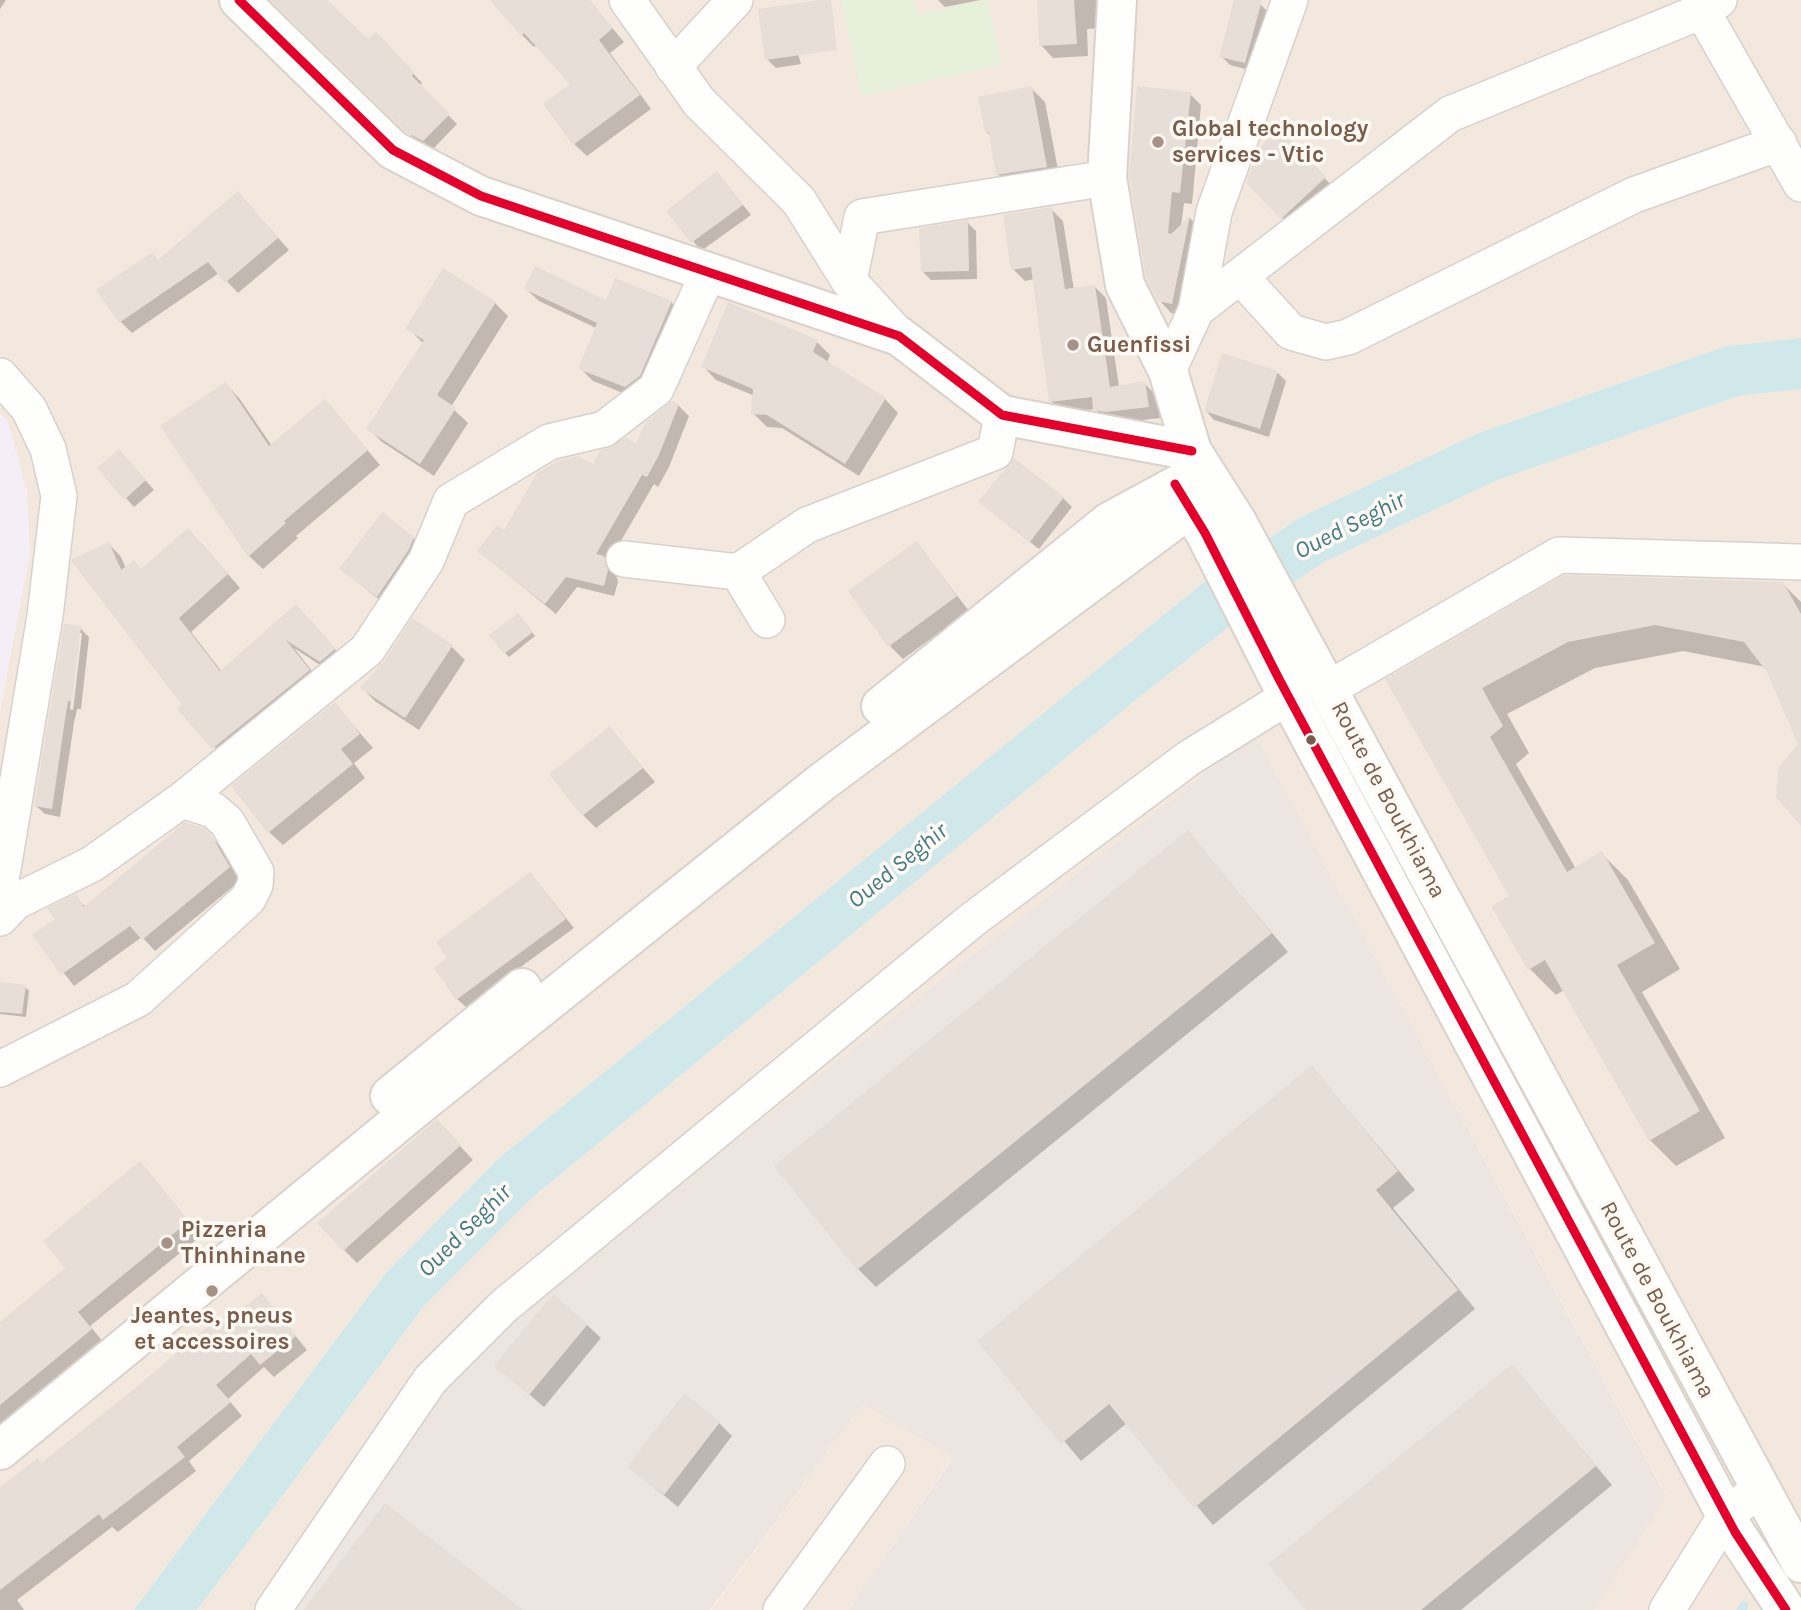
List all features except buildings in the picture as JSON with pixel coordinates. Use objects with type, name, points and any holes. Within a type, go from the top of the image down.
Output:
[{"type":"street","points":[[239,0],[393,150],[481,197],[899,336]]},
{"type":"street","points":[[627,0],[699,102],[799,201],[849,281],[899,336],[1002,415],[1202,495]]},
{"type":"street","points":[[673,67],[734,0]]},
{"type":"street","name":"Route de Boukhiama","points":[[1117,0],[1107,178],[1125,285],[1168,371],[1202,495],[1284,687],[1730,1524],[1784,1607]]},
{"type":"street","points":[[1168,371],[1196,310],[1214,212],[1290,0]]},
{"type":"street","points":[[1196,310],[1450,114],[1710,5],[1801,184]]},
{"type":"street","points":[[1240,276],[1291,332],[1326,342],[1348,337],[1634,195],[1779,143]]},
{"type":"street","points":[[849,281],[863,218],[1107,178]]},
{"type":"street","points":[[0,918],[15,902],[92,864],[182,800],[367,650],[426,561],[451,501],[549,442],[604,429],[656,389],[708,273]]},
{"type":"street","points":[[0,376],[29,409],[48,449],[59,496],[45,616],[0,887]]},
{"type":"street","points":[[624,559],[738,572],[807,525],[995,452],[1002,415]]},
{"type":"street","points":[[0,1450],[374,1155],[822,782],[1202,495]]},
{"type":"street","points":[[0,1420],[447,1048],[1014,601],[1109,522],[1202,495]]},
{"type":"street","name":"Route de Boukhiama","points":[[1202,495],[1320,673],[1801,1563]]},
{"type":"street","points":[[1320,673],[1559,555],[1801,562]]},
{"type":"street","points":[[738,572],[767,620]]},
{"type":"street","points":[[273,1610],[430,1380],[504,1306],[972,920],[1284,687]]},
{"type":"street","points":[[0,1069],[138,999],[248,899],[255,885],[256,872],[233,832],[213,810],[182,800]]},
{"type":"street","points":[[781,1610],[887,1464]]},
{"type":"street","points":[[1667,1610],[1730,1524],[1766,1500]]},
{"type":"shaded area","points":[[0,0],[1801,0],[1801,338],[1726,346],[1476,434],[1299,518],[1204,582],[498,1159],[386,1273],[134,1610],[0,1610]]},
{"type":"shaded area","points":[[1801,389],[1801,1610],[1594,1610],[1666,1495],[1255,735],[430,1392],[297,1610],[197,1610],[424,1306],[533,1197],[1143,694],[1234,623],[1324,562],[1495,481],[1738,396]]},
{"type":"shaded area","points":[[0,414],[7,419],[27,491],[30,553],[0,712]]},
{"type":"shaded area","points":[[1255,735],[1666,1496],[1594,1610],[849,1610],[953,1457],[863,1404],[710,1610],[297,1610],[430,1392],[620,1231]]},
{"type":"shaded area","points":[[863,1404],[953,1456],[849,1610],[711,1610]]},
{"type":"shaded area","points":[[1679,1509],[1729,1589],[1717,1610],[1616,1610]]},
{"type":"green space","points":[[841,0],[914,0],[918,14],[987,0],[1002,65],[862,96]]},
{"type":"water","name":"Oued Seghir","points":[[1801,338],[1801,389],[1738,396],[1495,481],[1324,562],[1234,623],[1143,694],[533,1197],[424,1306],[197,1610],[134,1610],[386,1273],[498,1159],[1204,582],[1299,518],[1476,434],[1726,346]]},
{"type":"waterway","points":[[1741,1610],[1744,1606]]},
{"type":"transit line","points":[[239,0],[393,150],[481,196],[899,336],[1002,415],[1192,451]]},
{"type":"transit line","points":[[1175,484],[1205,533],[1279,679],[1735,1532],[1786,1610]]},
{"type":"place","name":"Global technology services - Vtic","points":[[1158,142]]},
{"type":"place","name":"Guenfissi","points":[[1073,345]]},
{"type":"place","name":"Pizzeria Thinhinane","points":[[167,1243]]},
{"type":"place","name":"Jeantes, pneus et accessoires","points":[[212,1291]]}]
